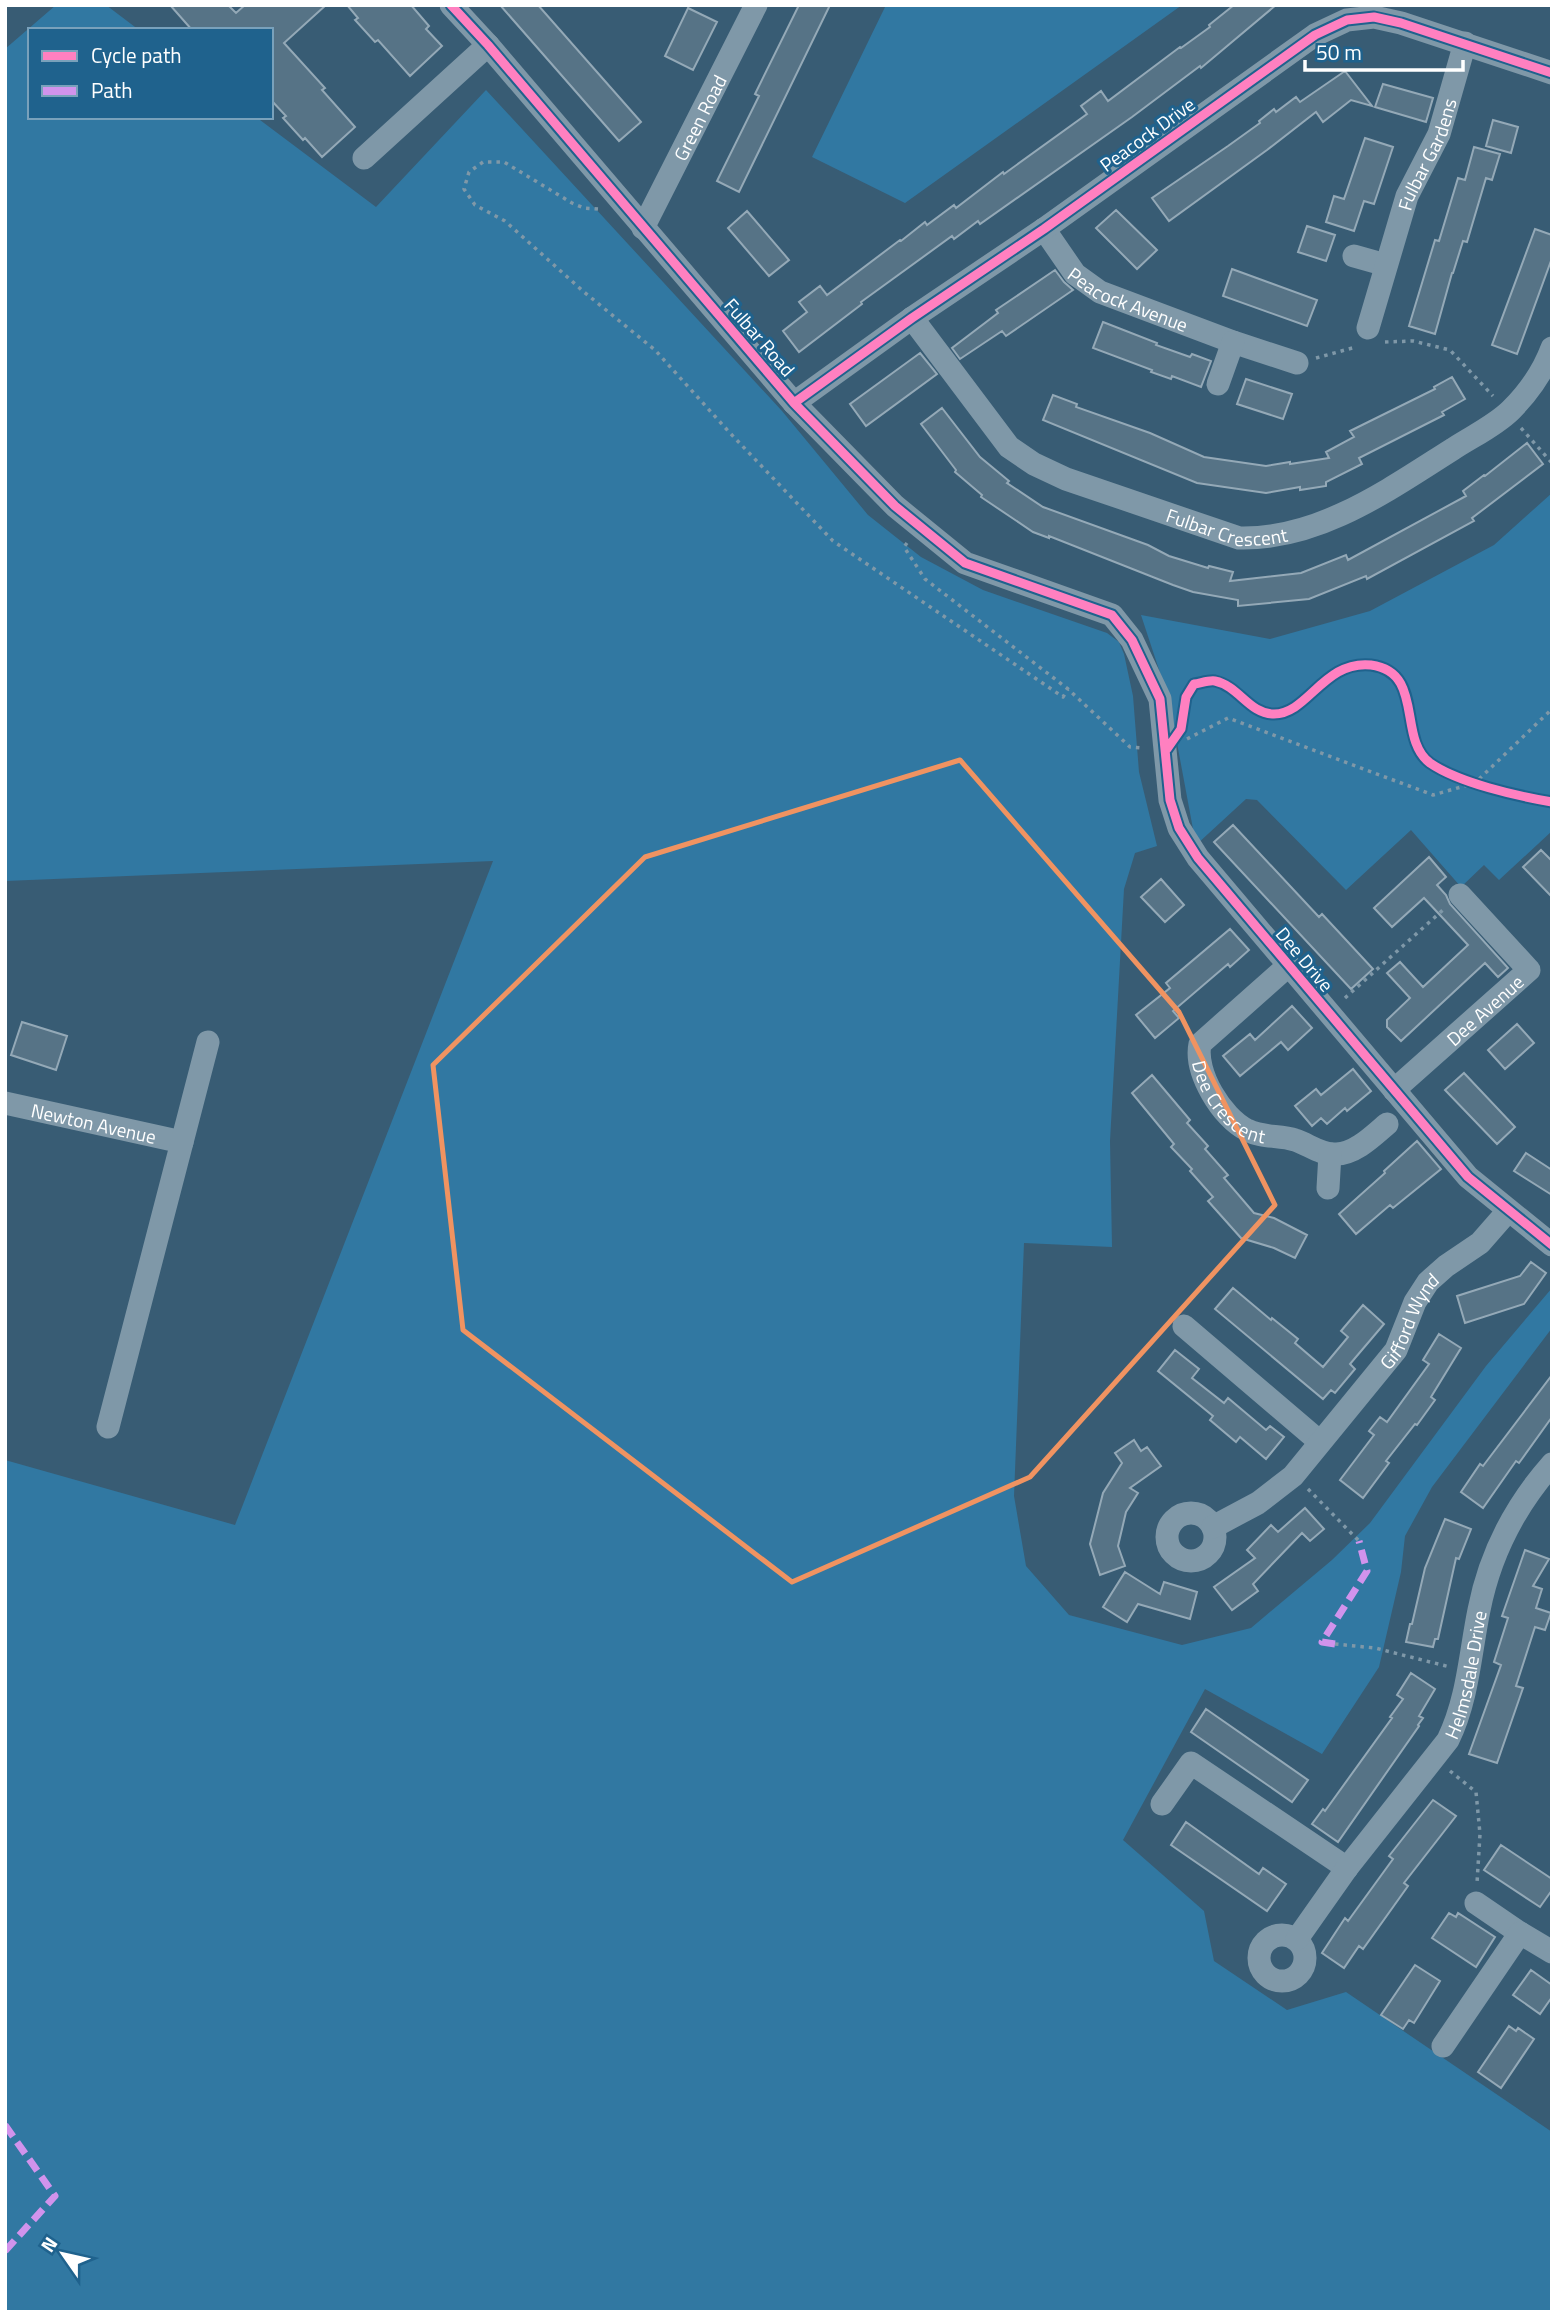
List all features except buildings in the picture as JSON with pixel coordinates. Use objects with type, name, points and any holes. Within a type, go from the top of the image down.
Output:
[{"type":"street","name":"Fulbar Road","points":[[451,5],[794,403],[919,527],[965,563],[1112,615],[1132,639]]},
{"type":"street","name":"Green Road","points":[[643,228],[756,5]]},
{"type":"street","name":"Peacock Drive","points":[[794,403],[912,318],[1044,229],[1315,35],[1347,20],[1374,17],[1401,23],[1552,73]]},
{"type":"street","name":"Fulbar Gardens","points":[[1370,335],[1386,265],[1407,196],[1439,135],[1465,43]]},
{"type":"street","points":[[364,158],[488,45]]},
{"type":"street","name":"Peacock Avenue","points":[[1044,229],[1075,274],[1087,284],[1129,304],[1297,363]]},
{"type":"street","points":[[1354,256],[1386,265]]},
{"type":"street","name":"Fulbar Crescent","points":[[912,318],[1009,447],[1034,464],[1066,479],[1239,538],[1276,537],[1317,525],[1385,492],[1509,412],[1544,369],[1552,348]]},
{"type":"street","points":[[1218,384],[1233,342]]},
{"type":"street","name":"Dee Drive","points":[[1132,639],[1160,699],[1170,800],[1179,828],[1198,858],[1468,1177],[1552,1245]]},
{"type":"street","name":"Dee Avenue","points":[[1394,1090],[1529,970],[1460,895]]},
{"type":"street","name":"Dee Crescent","points":[[1287,966],[1200,1044],[1199,1065],[1213,1093],[1235,1123],[1248,1131],[1290,1139],[1330,1154]]},
{"type":"street","points":[[108,1427],[208,1042]]},
{"type":"street","name":"Newton Avenue","points":[[5,1103],[182,1142]]},
{"type":"street","points":[[1328,1188],[1330,1154],[1353,1150],[1387,1124]]},
{"type":"street","name":"Gifford Wynd","points":[[1213,1527],[1258,1503],[1293,1476],[1396,1350],[1415,1302],[1428,1282],[1480,1243],[1508,1211]]},
{"type":"street","points":[[1184,1326],[1320,1442]]},
{"type":"street","name":"Helmsdale Drive","points":[[1297,1939],[1347,1868],[1448,1740],[1459,1719],[1479,1611],[1495,1551],[1511,1519],[1552,1464]]},
{"type":"street","points":[[1162,1804],[1191,1763],[1347,1868]]},
{"type":"street","points":[[1476,1903],[1552,1952]]},
{"type":"street","points":[[1443,2046],[1520,1933]]},
{"type":"path","points":[[616,196],[598,209],[584,208],[504,162],[483,162],[469,172],[464,189],[475,205],[505,221],[584,292],[656,350],[730,433],[833,541],[1063,697],[1068,689]]},
{"type":"path","points":[[1297,363],[1370,335],[1450,350],[1474,379],[1509,412],[1552,463]]},
{"type":"path","points":[[919,527],[904,547],[925,579],[1068,689],[1130,747],[1166,750],[1228,718],[1433,794],[1475,783],[1552,709]]},
{"type":"path","points":[[1166,750],[1181,729]]},
{"type":"path","points":[[1465,778],[1488,787]]},
{"type":"path","points":[[1328,1013],[1460,895]]},
{"type":"path","points":[[1311,1492],[1359,1541]]},
{"type":"path","points":[[1335,1644],[1375,1648],[1469,1672]]},
{"type":"path","points":[[1432,1761],[1454,1773],[1476,1792],[1480,1834],[1476,1903]]},
{"type":"highlighted area","points":[[960,760],[1179,1012],[1275,1205],[1030,1477],[792,1582],[463,1330],[433,1065],[645,857]]},
{"type":"shaded area","points":[[56,5],[106,5],[136,28],[29,28]]},
{"type":"shaded area","points":[[886,5],[1182,5],[905,203],[812,157]]},
{"type":"shaded area","points":[[28,29],[28,119],[259,119],[376,207],[486,90],[782,411],[868,515],[921,557],[983,590],[1107,633],[1119,642],[1133,696],[1139,772],[1157,846],[1135,853],[1124,889],[1110,1141],[1112,1247],[1024,1243],[1014,1496],[1026,1566],[1069,1615],[1182,1645],[1251,1628],[1332,1560],[1370,1523],[1486,1366],[1552,1288],[1552,1328],[1432,1487],[1405,1536],[1401,1572],[1379,1667],[1322,1754],[1205,1689],[1123,1840],[1204,1911],[1214,1961],[1287,2010],[1346,1992],[1552,2132],[1552,2312],[5,2312],[5,1460],[235,1525],[493,861],[5,881],[5,49]]},
{"type":"shaded area","points":[[1552,493],[1552,831],[1499,880],[1484,865],[1461,887],[1411,830],[1346,890],[1257,800],[1246,799],[1196,845],[1169,700],[1141,615],[1270,639],[1370,611],[1494,545]]},
{"type":"marked path","points":[[1335,1644],[1322,1642],[1367,1571],[1359,1541]]},
{"type":"marked path","points":[[5,2125],[55,2196],[5,2251]]},
{"type":"cycle path","points":[[451,5],[794,403],[895,506],[965,563],[1112,615],[1132,640],[1160,699],[1170,800],[1179,828],[1198,858],[1468,1177],[1552,1245]]},
{"type":"cycle path","points":[[794,403],[912,318],[1044,229],[1315,35],[1347,20],[1374,17],[1401,23],[1552,73]]},
{"type":"cycle path","points":[[1167,749],[1181,729],[1186,697],[1194,684],[1213,681],[1223,684],[1258,710],[1274,714],[1297,706],[1341,671],[1355,666],[1371,665],[1388,670],[1398,680],[1405,693],[1414,739],[1420,752],[1430,763],[1472,783],[1552,802]]}]
